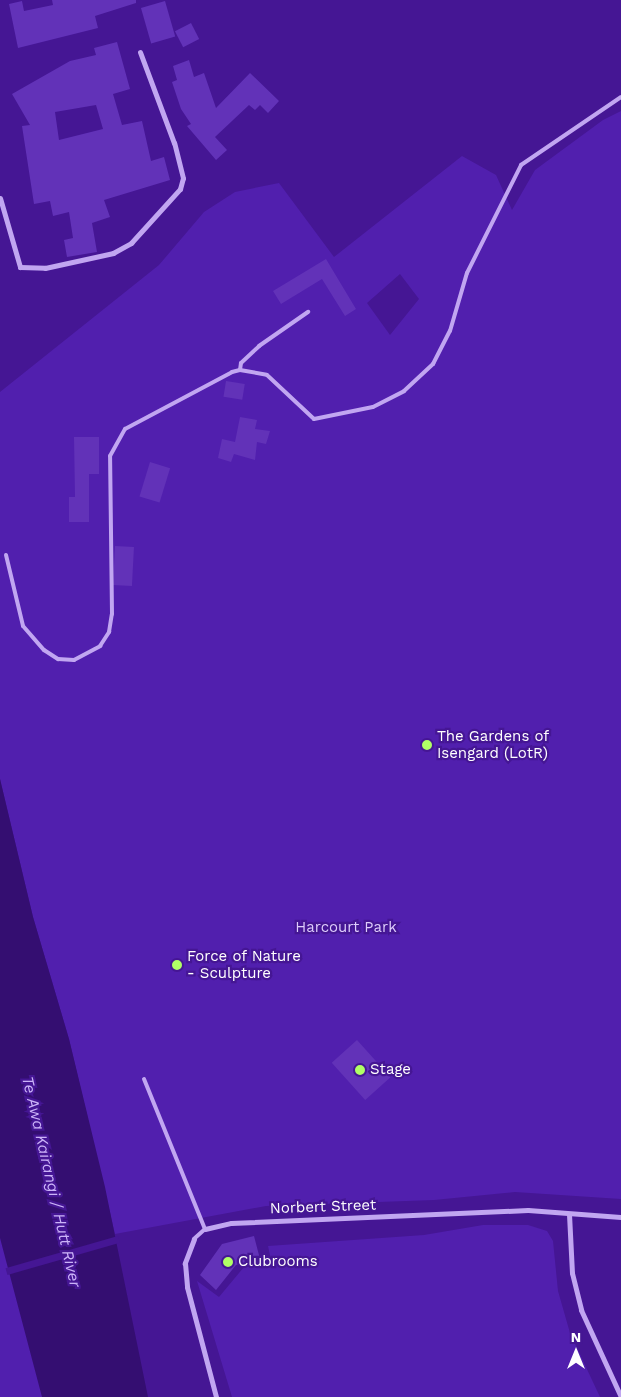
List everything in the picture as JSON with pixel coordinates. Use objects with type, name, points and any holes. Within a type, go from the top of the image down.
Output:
[{"type":"street","points":[[0,198],[20,267],[45,268],[122,249],[180,189],[182,166],[140,52]]},
{"type":"street","name":"Norbert Street","points":[[205,1229],[230,1223],[528,1210],[621,1217]]},
{"type":"street","points":[[569,1214],[572,1273],[581,1310],[621,1397]]},
{"type":"street","name":"Norbert Street","points":[[194,1239],[185,1264],[186,1287],[191,1312],[216,1397]]},
{"type":"lane","points":[[6,555],[23,626],[44,650],[58,659],[74,660],[100,646],[109,632],[112,614],[110,456],[125,429],[232,372],[240,370],[267,375],[314,419],[373,407],[404,391],[432,364],[450,331],[467,273],[521,166],[621,97]]},
{"type":"lane","points":[[240,370],[240,363],[259,346],[308,312]]},
{"type":"lane","points":[[144,1080],[205,1229]]},
{"type":"lane","name":"Norbert Street","points":[[194,1239],[205,1229]]},
{"type":"green space","name":"Harcourt Park","points":[[621,111],[621,1199],[515,1192],[434,1200],[266,1206],[115,1234],[69,1039],[33,917],[0,779],[0,392],[159,265],[204,212],[235,192],[279,183],[334,257],[462,156],[496,175],[512,210],[535,170],[603,120]],"holes":[[[400,274],[419,299],[390,335],[367,303]]]},
{"type":"green space","points":[[0,1162],[54,1397],[0,1397]]},
{"type":"green space","points":[[483,1225],[528,1225],[547,1231],[553,1241],[558,1291],[570,1333],[600,1397],[232,1397],[197,1281],[219,1297],[244,1267],[271,1260],[268,1246],[424,1235]]},
{"type":"water","name":"Te Awa Kairangi / Hutt River","points":[[0,779],[33,917],[69,1039],[105,1187],[148,1397],[42,1397],[0,1238]]},
{"type":"pier","points":[[118,1236],[120,1243],[7,1275],[6,1268]]},
{"type":"building","points":[[52,0],[136,0],[136,3],[95,16],[98,28],[18,48],[9,4],[22,1],[24,11],[53,5]]},
{"type":"building","points":[[165,1],[175,37],[151,43],[141,8]]},
{"type":"building","points":[[191,23],[199,39],[183,47],[175,31]]},
{"type":"building","points":[[117,42],[130,89],[113,94],[122,125],[142,121],[151,161],[164,157],[170,180],[104,200],[110,217],[92,223],[97,252],[67,257],[64,240],[73,238],[69,212],[53,216],[50,201],[34,204],[22,126],[30,125],[12,94],[70,61],[96,55],[94,48]],"holes":[[[96,105],[103,129],[59,140],[55,112]]]},
{"type":"building","points":[[189,60],[194,77],[204,73],[216,108],[250,73],[279,101],[268,113],[260,105],[255,110],[249,105],[215,137],[227,150],[216,160],[187,126],[191,124],[181,109],[172,82],[177,80],[173,66]]},
{"type":"building","points":[[326,259],[356,309],[345,316],[322,279],[281,304],[273,291]]},
{"type":"building","points":[[226,381],[245,384],[242,400],[223,397]]},
{"type":"building","points":[[240,417],[257,420],[255,429],[270,431],[266,444],[257,442],[255,460],[234,454],[231,462],[218,458],[222,439],[235,442]]},
{"type":"building","points":[[74,437],[99,437],[99,474],[89,474],[89,522],[69,522],[69,497],[75,497]]},
{"type":"building","points":[[150,462],[170,468],[160,503],[139,496]]},
{"type":"building","points":[[115,546],[134,547],[132,586],[113,585]]},
{"type":"building","name":"Stage","points":[[357,1040],[390,1077],[365,1100],[332,1063]]},
{"type":"building","name":"Clubrooms","points":[[254,1236],[260,1259],[236,1265],[216,1290],[200,1275],[222,1244]]},
{"type":"place","name":"The Gardens of Isengard (LotR)","points":[[427,745]]},
{"type":"place","name":"Force of Nature - Sculpture","points":[[177,965]]},
{"type":"place","name":"Stage","points":[[360,1070]]},
{"type":"place","name":"Clubrooms","points":[[228,1262]]}]
